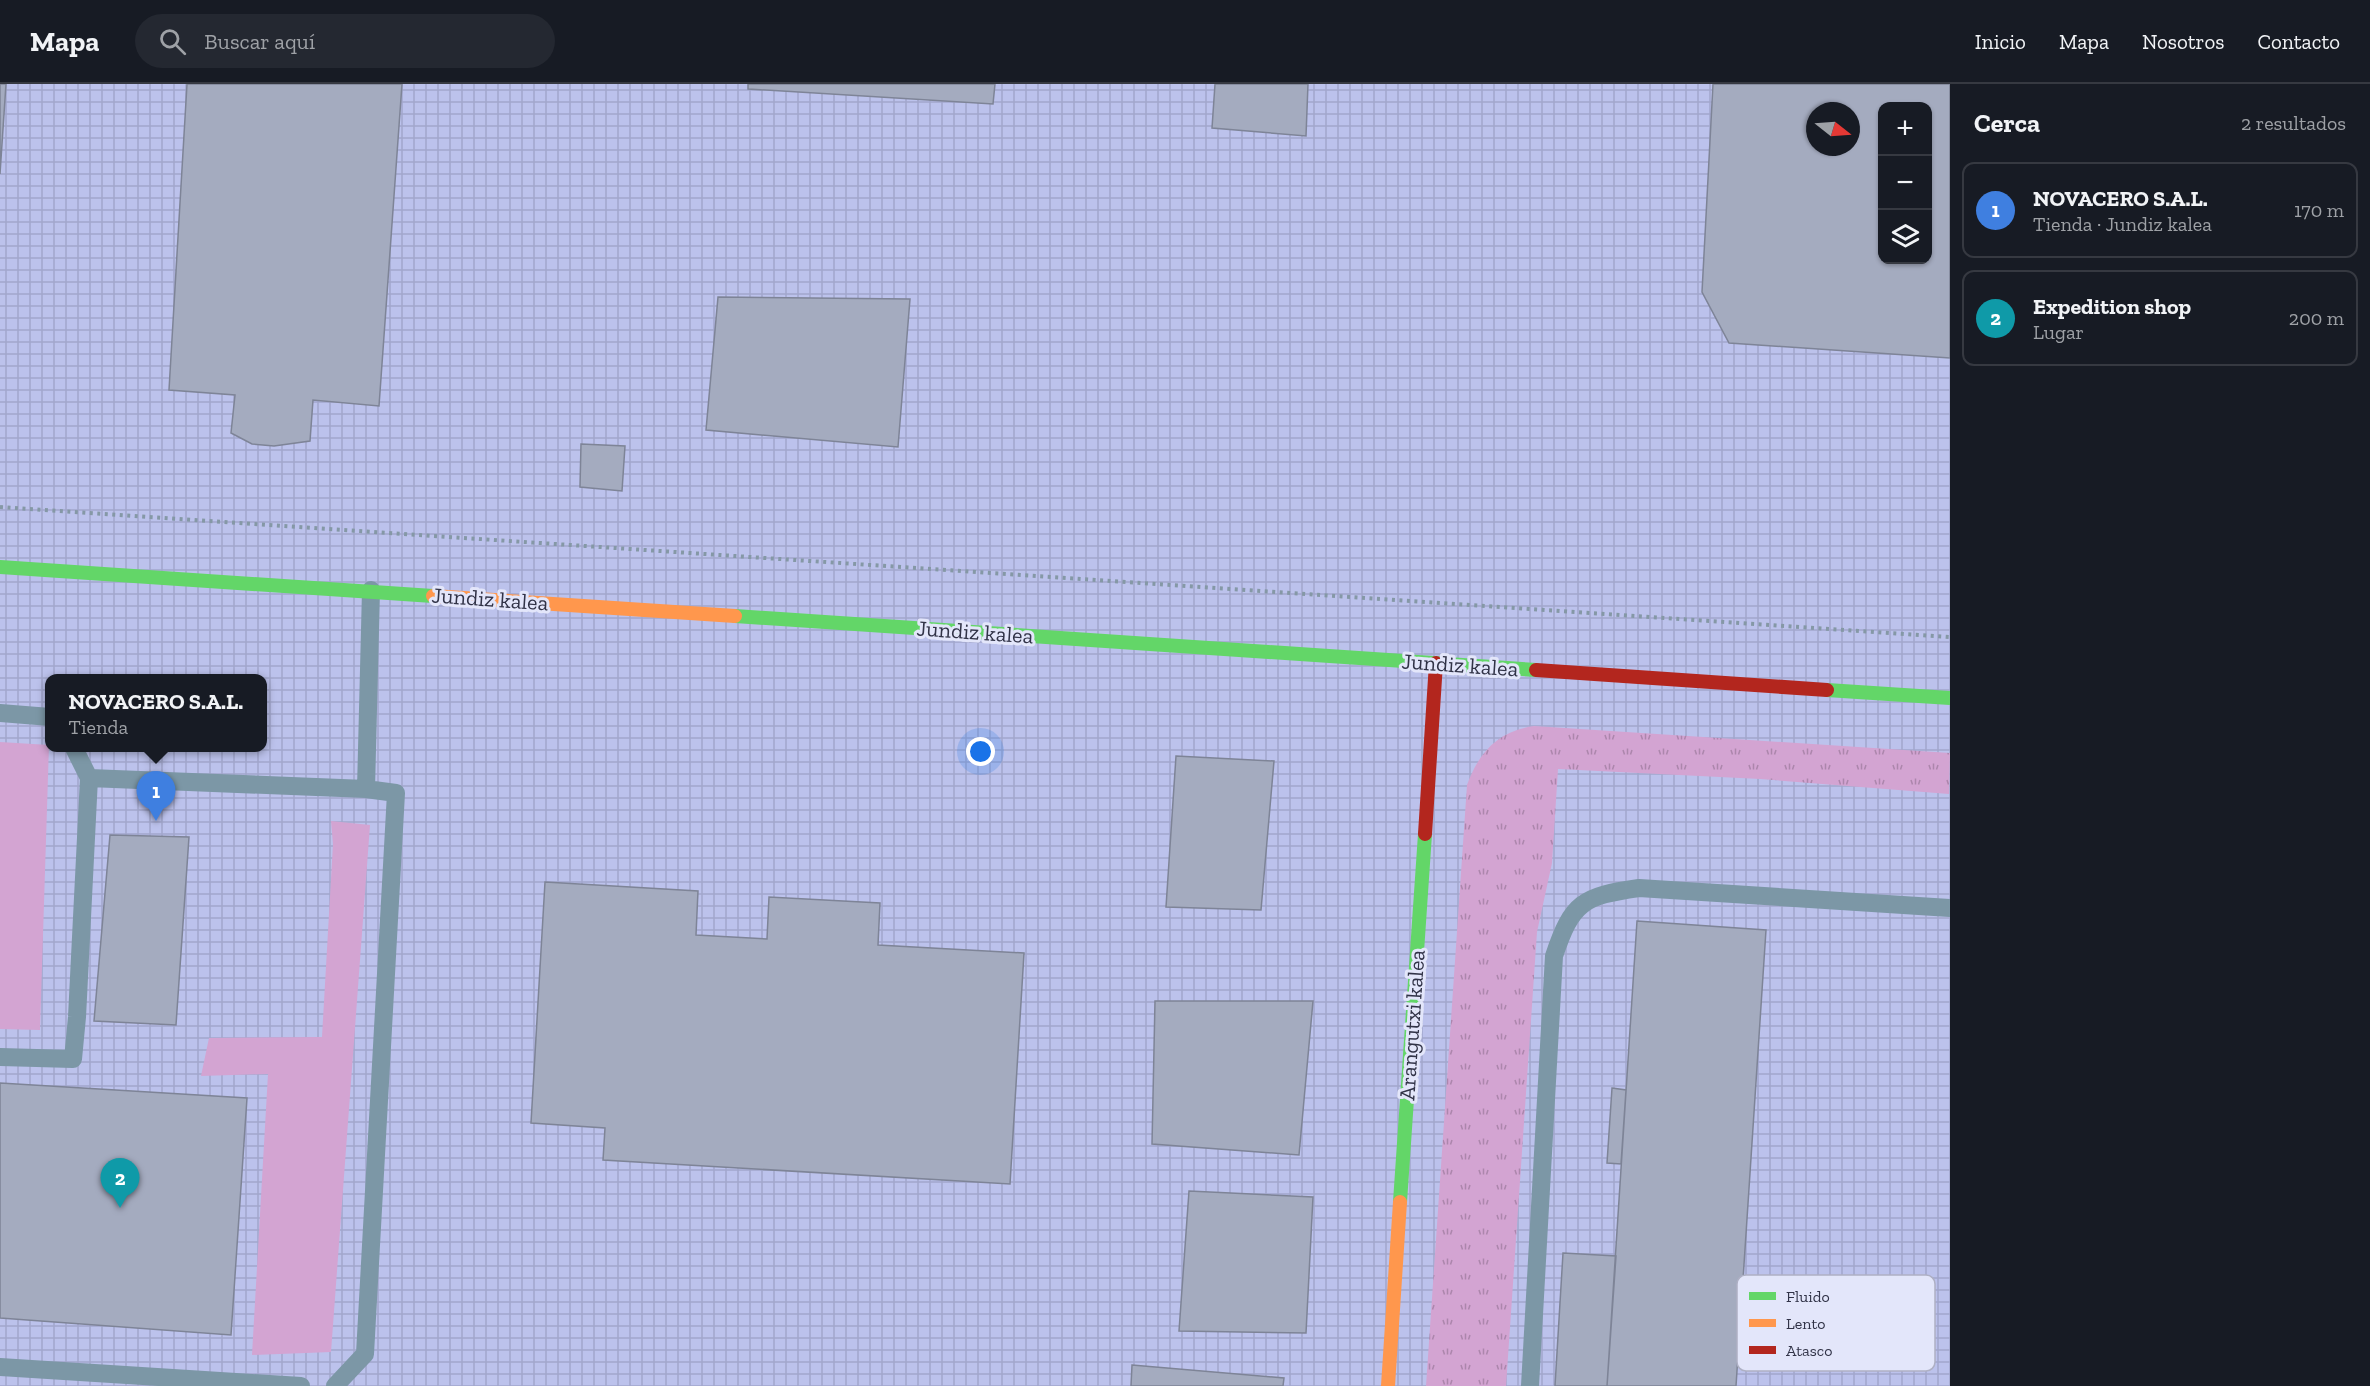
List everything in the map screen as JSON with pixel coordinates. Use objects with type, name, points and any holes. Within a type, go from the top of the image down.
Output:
[{"type":"street","name":"Jundiz kalea","points":[[0,567],[371,590],[1950,698]]},
{"type":"street","name":"Arangutxi kalea","points":[[1388,1386],[1436,663]]},
{"type":"lane","points":[[366,789],[371,590]]},
{"type":"lane","points":[[0,713],[45,717]]},
{"type":"lane","points":[[0,1057],[73,1059],[89,778],[76,752]]},
{"type":"lane","points":[[89,778],[366,789],[396,793],[365,1354],[335,1386]]},
{"type":"lane","points":[[1530,1386],[1554,956],[1565,922],[1578,906],[1605,893],[1639,888],[1950,908]]},
{"type":"lane","points":[[0,1367],[301,1386]]},
{"type":"path","points":[[0,507],[1950,637]]},
{"type":"shaded area","points":[[0,84],[1950,84],[1950,1386],[0,1386]]},
{"type":"green space","points":[[1534,726],[1950,753],[1949,794],[1760,779],[1558,769],[1552,863],[1537,932],[1506,1386],[1426,1386],[1467,785],[1477,763],[1492,745],[1510,733]]},
{"type":"green space","points":[[0,742],[45,745],[45,752],[49,752],[40,1030],[0,1029]]},
{"type":"green space","points":[[331,821],[370,825],[331,1352],[252,1355],[268,1074],[201,1076],[209,1038],[322,1037],[333,844]]},
{"type":"building","points":[[0,84],[6,84],[0,174]]},
{"type":"building","points":[[187,84],[402,84],[379,406],[313,400],[310,441],[274,446],[252,444],[231,433],[235,395],[169,390]]},
{"type":"building","points":[[748,84],[995,84],[993,104],[748,89]]},
{"type":"building","points":[[1215,84],[1308,84],[1306,136],[1212,128]]},
{"type":"building","points":[[1713,84],[1950,84],[1950,358],[1729,343],[1702,292]]},
{"type":"building","points":[[718,297],[910,299],[898,447],[706,430]]},
{"type":"building","points":[[581,444],[625,446],[622,491],[580,487]]},
{"type":"building","points":[[1176,756],[1274,761],[1261,910],[1166,907]]},
{"type":"building","points":[[110,835],[189,837],[176,1025],[94,1021]]},
{"type":"building","points":[[545,882],[698,891],[696,935],[767,939],[769,897],[880,903],[878,945],[1024,953],[1010,1184],[603,1160],[605,1128],[531,1123]]},
{"type":"building","points":[[1637,921],[1766,930],[1743,1275],[1737,1275],[1736,1386],[1607,1386]]},
{"type":"building","points":[[1155,1001],[1313,1001],[1299,1155],[1152,1144]]},
{"type":"building","points":[[0,1083],[247,1098],[231,1335],[0,1318]]},
{"type":"building","points":[[1612,1088],[1626,1090],[1621,1164],[1607,1163]]},
{"type":"building","points":[[1189,1191],[1313,1197],[1306,1333],[1179,1331]]},
{"type":"building","points":[[1563,1253],[1616,1256],[1607,1386],[1555,1386]]},
{"type":"building","points":[[1132,1365],[1284,1378],[1283,1386],[1131,1386]]},
{"type":"traffic: fast","points":[[0,567],[433,596]]},
{"type":"traffic: fast","points":[[735,616],[1536,670]]},
{"type":"traffic: fast","points":[[1827,690],[1950,698]]},
{"type":"traffic: fast","points":[[1400,1202],[1425,834]]},
{"type":"traffic: slow","points":[[433,596],[735,616]]},
{"type":"traffic: slow","points":[[1388,1386],[1400,1202]]},
{"type":"traffic: jam","points":[[1425,834],[1436,663]]},
{"type":"traffic: jam","points":[[1536,670],[1827,690]]},
{"type":"place","name":"NOVACERO S.A.L.","points":[[156,821]]},
{"type":"place","name":"Expedition shop","points":[[120,1208]]}]
